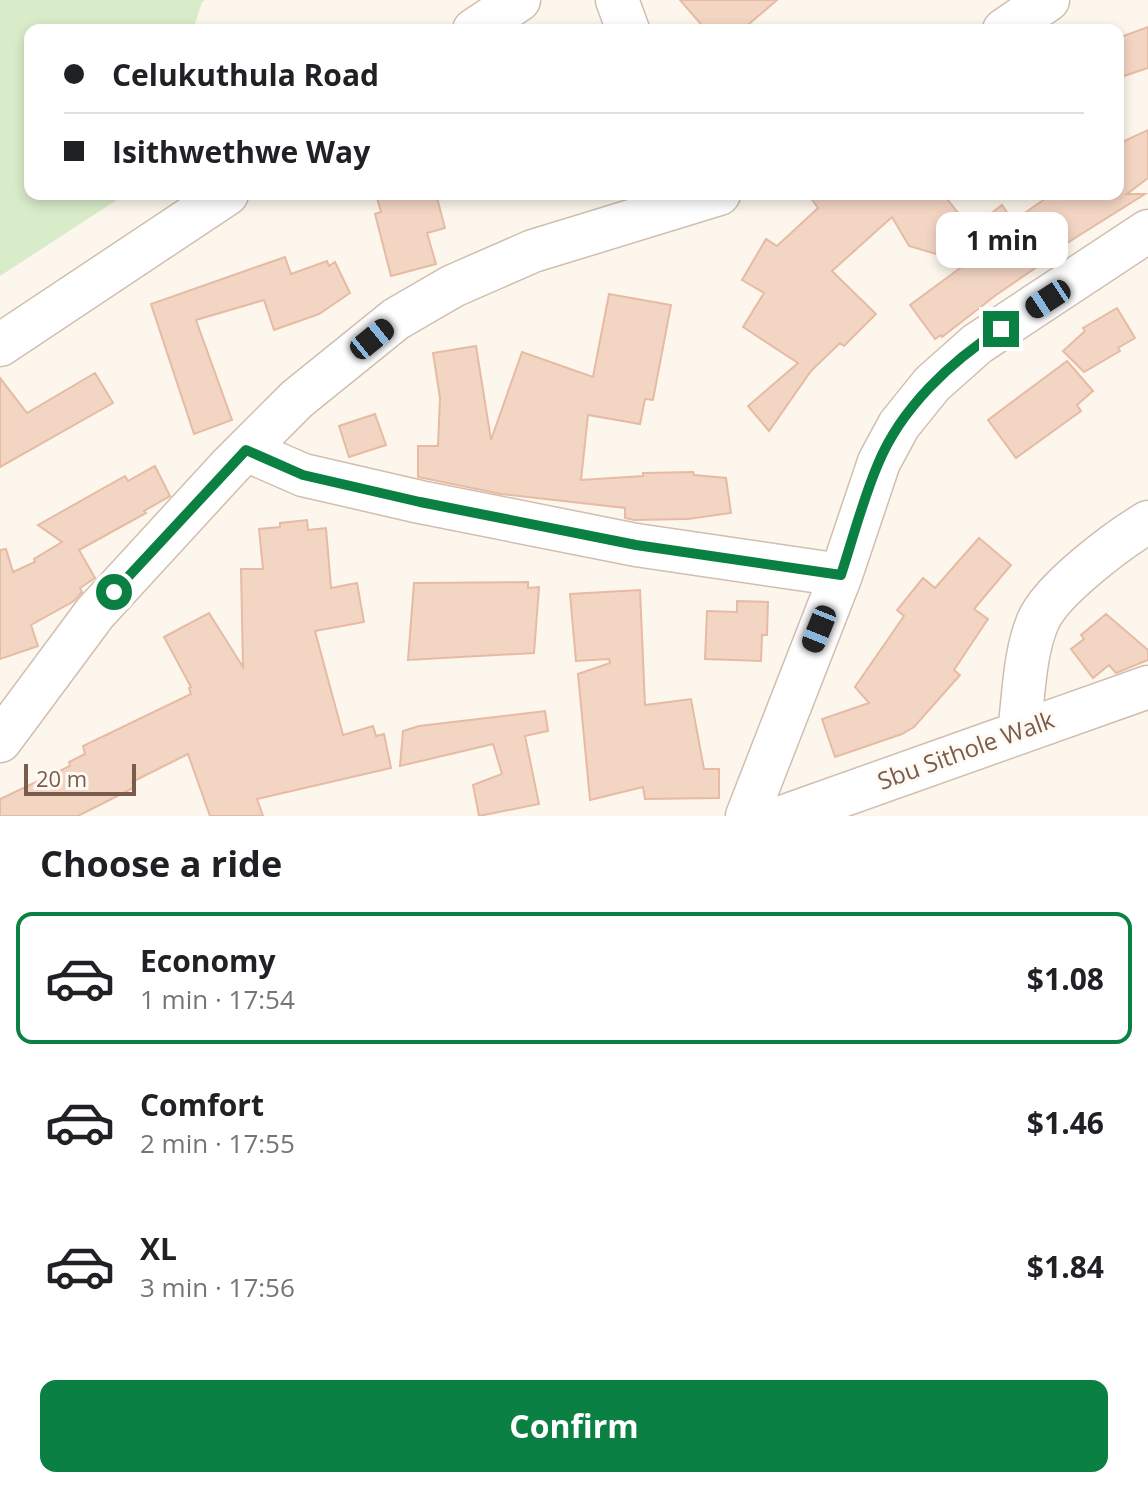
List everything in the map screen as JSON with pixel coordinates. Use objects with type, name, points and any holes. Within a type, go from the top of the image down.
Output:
[{"type":"street","points":[[483,24],[519,0]]},
{"type":"street","points":[[617,0],[626,24]]},
{"type":"street","points":[[1013,24],[1048,0]]},
{"type":"street","points":[[0,345],[218,200]]},
{"type":"street","points":[[0,741],[95,613],[246,450],[297,399],[396,319],[453,286],[533,251],[691,200]]},
{"type":"street","points":[[747,816],[841,575],[879,462],[899,425],[932,384],[977,344],[1148,231]]},
{"type":"street","points":[[246,450],[303,475],[420,502],[636,545],[841,575]]},
{"type":"street","points":[[1019,731],[1028,663],[1039,620],[1056,597],[1091,563],[1148,522]]},
{"type":"street","name":"Sbu Sithole Walk","points":[[785,816],[1148,687]]},
{"type":"green space","points":[[0,0],[205,0],[195,24],[24,24],[24,200],[117,200],[0,276]]},
{"type":"building","points":[[680,0],[777,0],[749,24],[701,24]]},
{"type":"building","points":[[1148,27],[1148,68],[1124,76],[1124,36]]},
{"type":"building","points":[[1148,130],[1148,178],[1127,194],[1145,194],[1064,245],[1066,247],[942,337],[935,339],[910,305],[967,263],[909,246],[892,217],[832,271],[876,314],[844,346],[840,343],[811,371],[769,431],[748,406],[798,363],[743,327],[764,293],[742,280],[766,239],[777,246],[818,208],[812,200],[948,200],[971,229],[1002,205],[1013,221],[1043,200],[1124,200],[1124,141]]},
{"type":"building","points":[[378,200],[438,200],[445,228],[427,233],[436,264],[391,276],[375,214],[381,212]]},
{"type":"building","points":[[285,257],[291,274],[327,261],[329,266],[335,262],[350,293],[319,314],[274,330],[264,300],[196,320],[232,420],[194,434],[151,304]]},
{"type":"building","points":[[609,294],[671,305],[653,400],[645,399],[640,424],[588,415],[581,480],[643,476],[643,473],[693,472],[694,475],[726,478],[731,513],[688,519],[634,520],[625,518],[625,508],[501,494],[418,477],[418,446],[438,446],[440,398],[433,353],[476,346],[491,440],[522,352],[593,377]]},
{"type":"building","points":[[1117,308],[1135,338],[1118,348],[1120,351],[1084,372],[1063,351],[1085,331],[1083,328]]},
{"type":"building","points":[[1067,361],[1093,391],[1077,405],[1081,411],[1016,458],[988,420]]},
{"type":"building","points":[[95,373],[113,403],[0,467],[0,378],[27,413]]},
{"type":"building","points":[[375,414],[386,445],[349,457],[339,426]]},
{"type":"building","points":[[155,466],[170,496],[79,550],[95,578],[80,588],[82,592],[74,601],[31,625],[38,646],[0,659],[0,550],[6,549],[13,572],[35,562],[34,559],[62,542],[38,525],[125,476],[128,481]]},
{"type":"building","points":[[307,520],[308,530],[326,528],[331,588],[357,583],[364,622],[315,631],[343,735],[373,726],[376,736],[384,734],[391,768],[257,799],[263,816],[210,816],[188,754],[132,782],[135,787],[78,816],[0,816],[0,799],[70,766],[69,762],[85,754],[83,746],[191,694],[191,687],[164,637],[209,613],[243,667],[241,569],[263,569],[259,529]]},
{"type":"building","points":[[979,538],[1011,565],[974,609],[988,619],[954,670],[960,675],[914,727],[835,757],[822,719],[869,703],[855,687],[904,616],[897,610],[923,578],[935,588]]},
{"type":"building","points":[[528,582],[528,588],[539,587],[534,653],[408,660],[414,583]]},
{"type":"building","points":[[640,590],[645,705],[691,699],[704,769],[719,769],[719,798],[645,799],[643,787],[590,800],[578,674],[610,663],[609,659],[576,661],[570,594]]},
{"type":"building","points":[[737,601],[768,602],[767,635],[762,635],[761,661],[705,659],[707,611],[737,612]]},
{"type":"building","points":[[1106,614],[1148,650],[1148,660],[1116,673],[1109,665],[1093,678],[1071,649],[1084,639],[1081,635]]},
{"type":"building","points":[[545,711],[548,731],[525,736],[539,804],[479,816],[473,785],[502,774],[493,744],[400,766],[403,731],[419,726]]},
{"type":"route","points":[[114,592],[246,450],[303,475],[420,502],[636,545],[841,575],[879,462],[899,425],[932,384],[977,344],[1001,329]]}]
